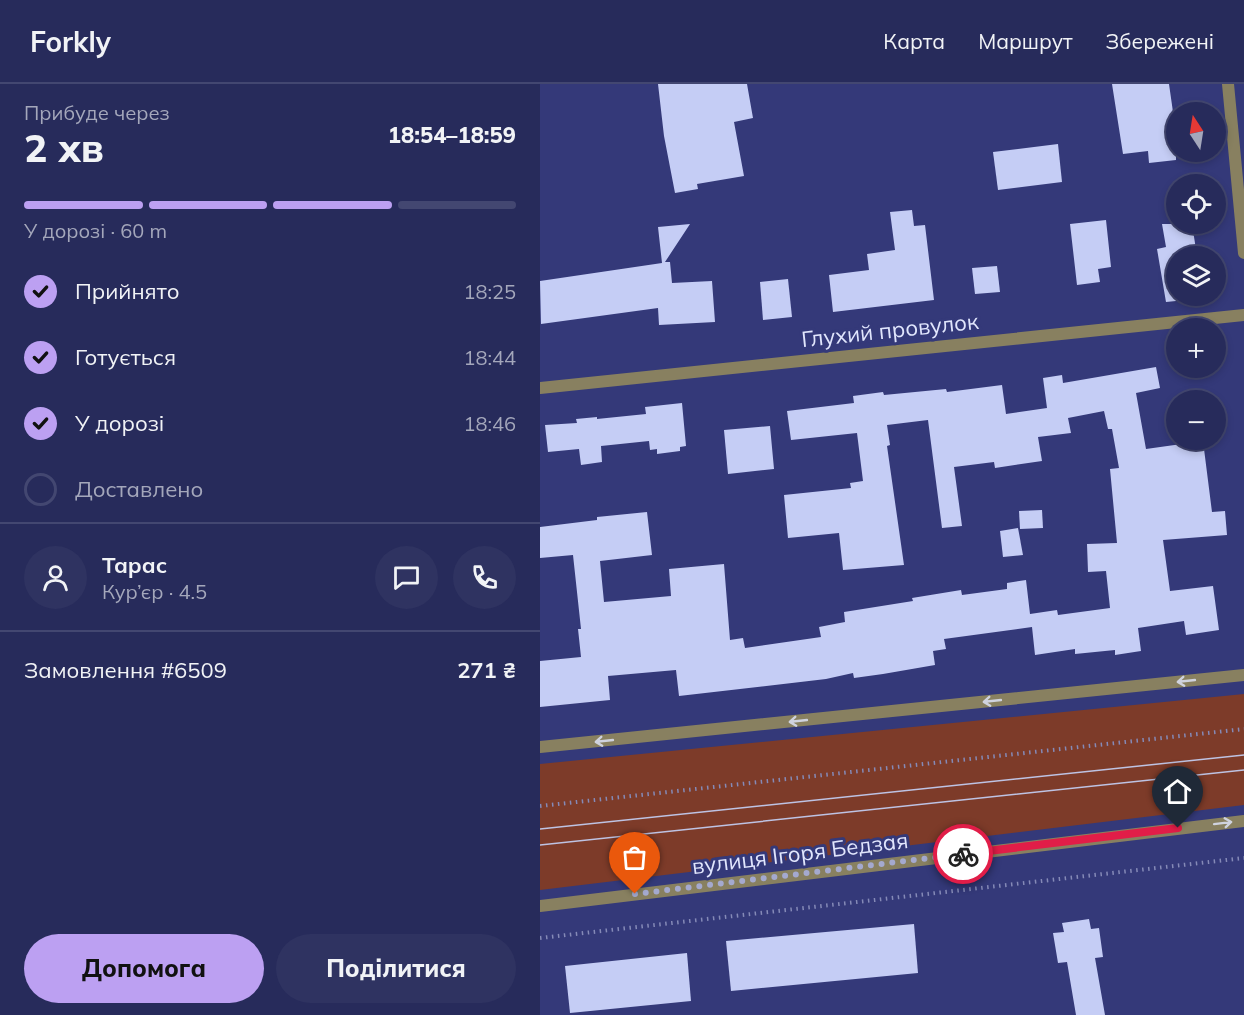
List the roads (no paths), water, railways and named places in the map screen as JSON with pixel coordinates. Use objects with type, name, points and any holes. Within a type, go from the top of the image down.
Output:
[{"type":"street","points":[[1228,84],[1244,253]]},
{"type":"street","name":"Глухий провулок","points":[[540,388],[1244,315]]},
{"type":"street","points":[[540,747],[1244,675]]},
{"type":"street","name":"вулиця Ігоря Бедзая","points":[[540,906],[1244,821]]},
{"type":"tram line","points":[[540,829],[1244,755]]},
{"type":"tram line","points":[[540,845],[1244,770]]}]
